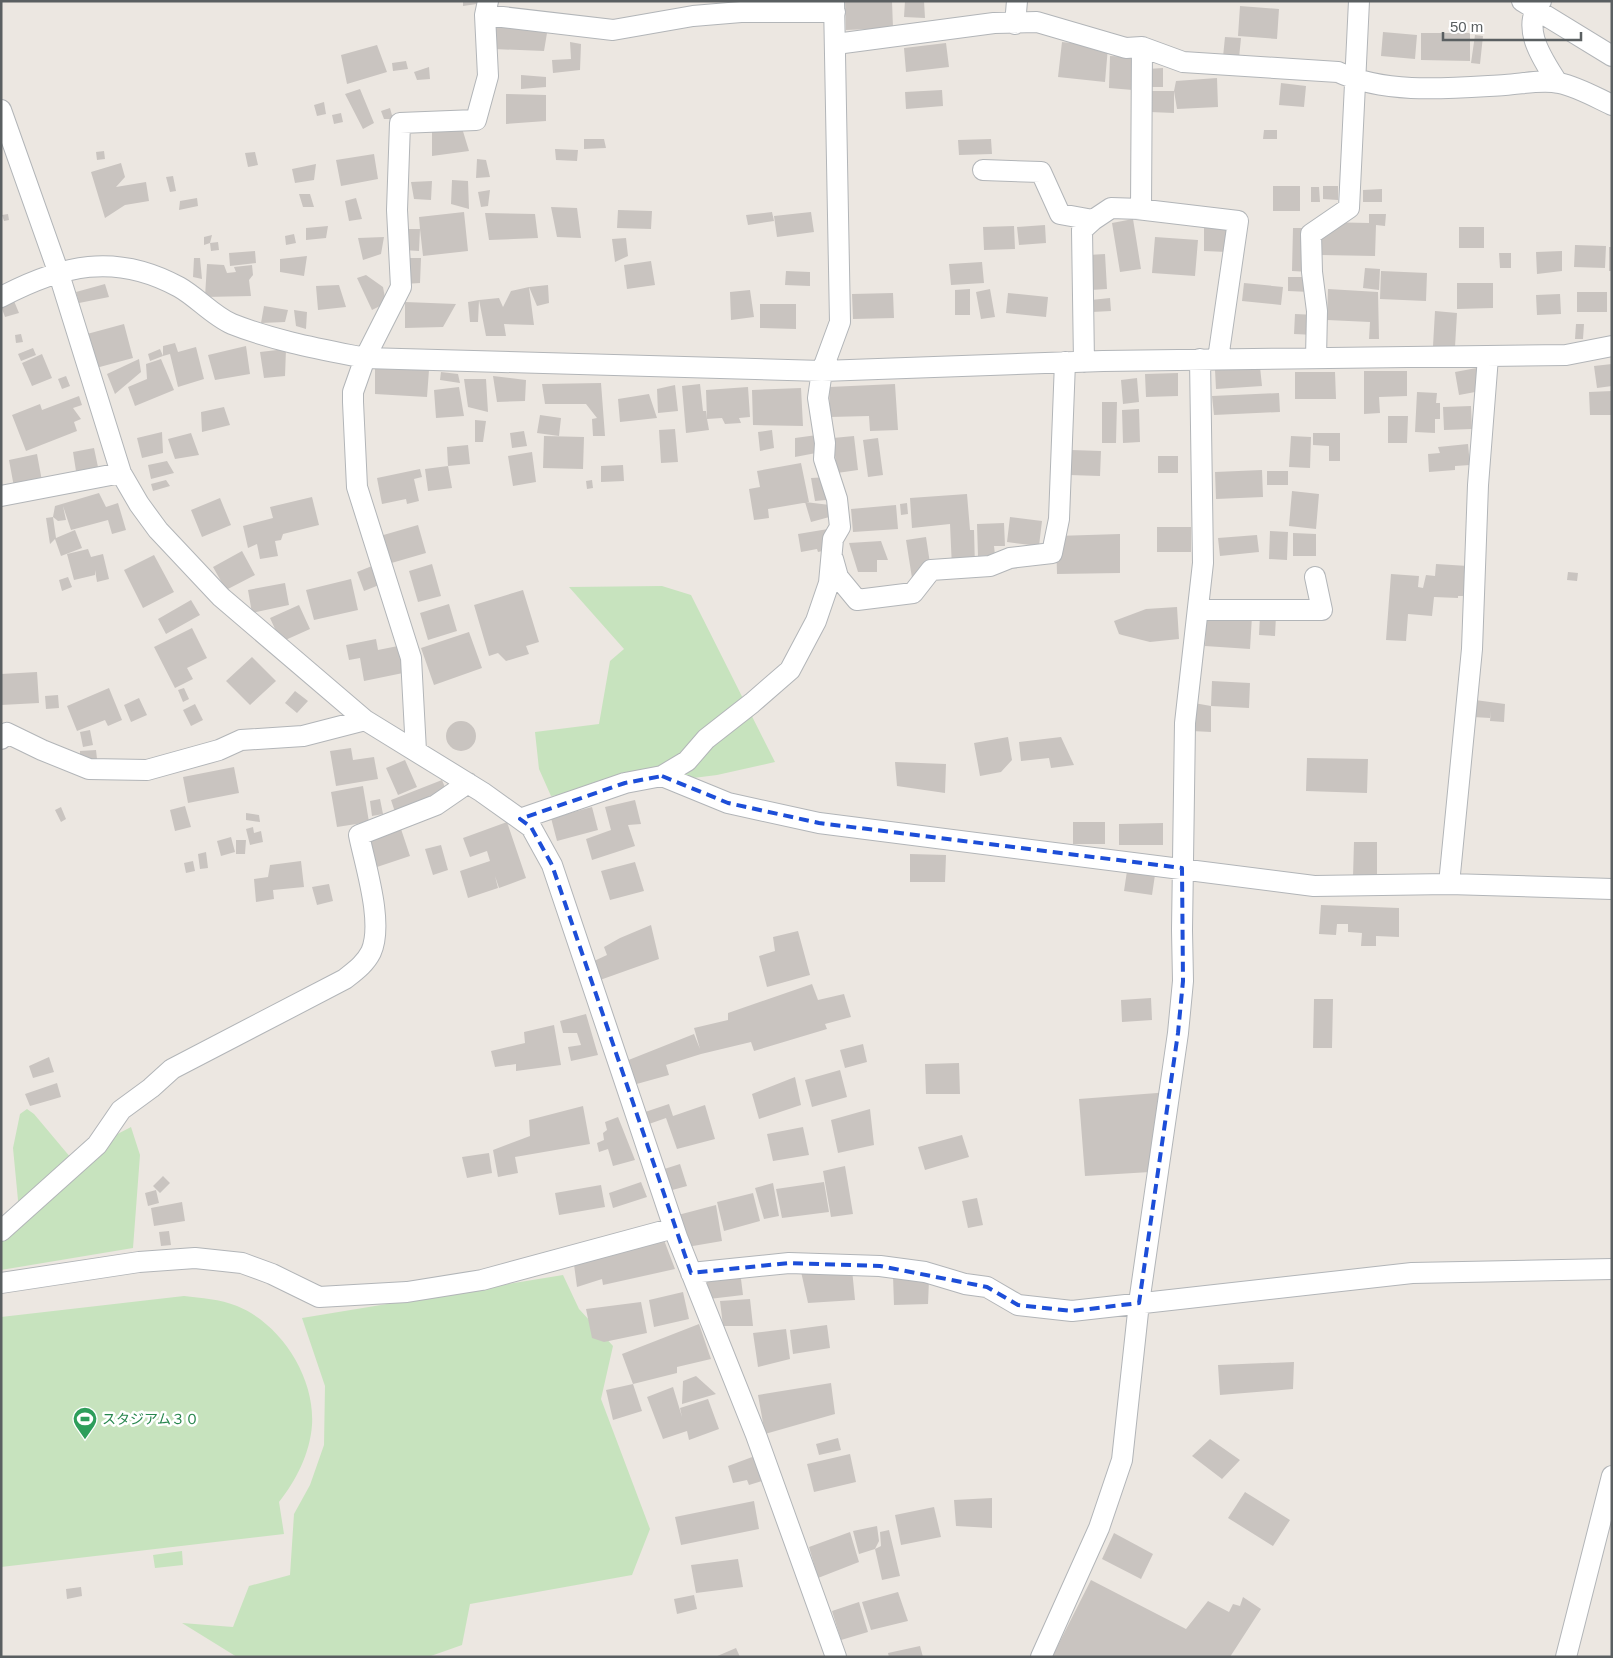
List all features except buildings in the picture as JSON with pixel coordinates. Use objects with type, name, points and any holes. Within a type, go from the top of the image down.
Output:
[{"type":"street","points":[[1016,24],[1017,1]]},
{"type":"street","points":[[1316,358],[1317,311],[1310,234],[1349,208],[1359,1]]},
{"type":"street","points":[[1557,82],[1537,50],[1531,26],[1533,4],[1612,56]]},
{"type":"street","points":[[416,751],[411,658],[357,487],[353,392],[365,358],[401,287],[397,210],[400,124],[476,120],[488,76],[487,8],[613,30],[692,16],[834,7],[840,322],[822,371],[818,398],[825,443],[824,459],[837,499],[840,528],[833,539],[829,584],[816,621],[790,670],[706,739],[688,762],[662,776],[625,783],[520,819]]},
{"type":"street","points":[[836,44],[994,23],[1016,24],[1037,22],[1126,48],[1142,47],[1183,62],[1338,72],[1354,80],[1375,84],[1451,88],[1557,82],[1578,88],[1612,105]]},
{"type":"street","points":[[1137,209],[1141,209],[1142,47]]},
{"type":"street","points":[[1,110],[58,271],[121,473],[139,504],[158,530],[221,597],[365,720],[468,783],[531,827],[552,865],[674,1228],[756,1435],[836,1657]]},
{"type":"street","points":[[984,170],[1041,172],[1060,214],[1093,220]]},
{"type":"street","points":[[832,555],[838,577],[857,600],[913,592],[931,570],[990,566],[1010,558],[1052,553],[1059,519],[1074,362],[1082,230],[1110,208],[1137,209],[1238,221],[1209,359],[1203,563],[1185,723],[1182,868],[1183,981],[1178,1033],[1139,1303],[1122,1460],[1100,1528],[1041,1657]]},
{"type":"street","points":[[1,297],[58,271],[107,266],[136,270],[179,287],[230,323],[296,345],[365,358],[822,371],[1209,359],[1566,355],[1612,346]]},
{"type":"street","points":[[1449,884],[1472,649],[1478,485],[1488,357]]},
{"type":"street","points":[[1,496],[121,473]]},
{"type":"street","points":[[1199,610],[1322,610],[1315,577]]},
{"type":"street","points":[[1,739],[7,733],[89,769],[147,770],[219,750],[241,740],[303,736],[365,720]]},
{"type":"street","points":[[662,776],[728,803],[819,823],[1314,886],[1449,884],[1612,889]]},
{"type":"street","points":[[1,1231],[97,1144],[121,1110],[151,1088],[172,1069],[345,979],[362,966],[372,951],[375,930],[372,899],[359,835],[436,805],[468,783]]},
{"type":"street","points":[[1,1283],[139,1262],[195,1258],[242,1263],[272,1274],[319,1297],[407,1292],[482,1280],[674,1228]]},
{"type":"street","points":[[691,1273],[789,1263],[880,1266],[924,1272],[965,1284],[986,1287],[1018,1305],[1072,1311],[1412,1273],[1612,1269]]},
{"type":"street","points":[[1566,1657],[1612,1476]]},
{"type":"highlighted area","points":[[662,776],[728,803],[819,823],[1182,868],[1183,981],[1178,1033],[1139,1303],[1072,1311],[1018,1305],[987,1287],[880,1266],[789,1263],[691,1273],[552,865],[531,827],[520,819],[625,783]]},
{"type":"green space","points":[[662,586],[691,595],[775,762],[717,775],[551,796],[539,769],[535,732],[599,724],[610,661],[624,649],[569,587]]},
{"type":"green space","points":[[27,1109],[34,1114],[71,1158],[131,1127],[140,1155],[133,1248],[1,1270],[1,1238],[20,1221],[13,1148],[20,1114]]},
{"type":"green space","points":[[563,1275],[579,1309],[613,1346],[601,1399],[650,1529],[632,1575],[470,1604],[462,1645],[428,1657],[237,1657],[182,1623],[233,1627],[249,1586],[290,1575],[294,1514],[310,1485],[324,1445],[325,1386],[302,1318]]},
{"type":"green space","points":[[184,1296],[224,1302],[253,1314],[268,1325],[281,1339],[301,1371],[308,1389],[311,1407],[311,1435],[301,1466],[279,1502],[284,1534],[1,1567],[1,1317]]},
{"type":"green space","points":[[182,1551],[183,1565],[155,1568],[153,1555]]},
{"type":"place","name":"スタジアム３０","points":[[85,1440]]}]
